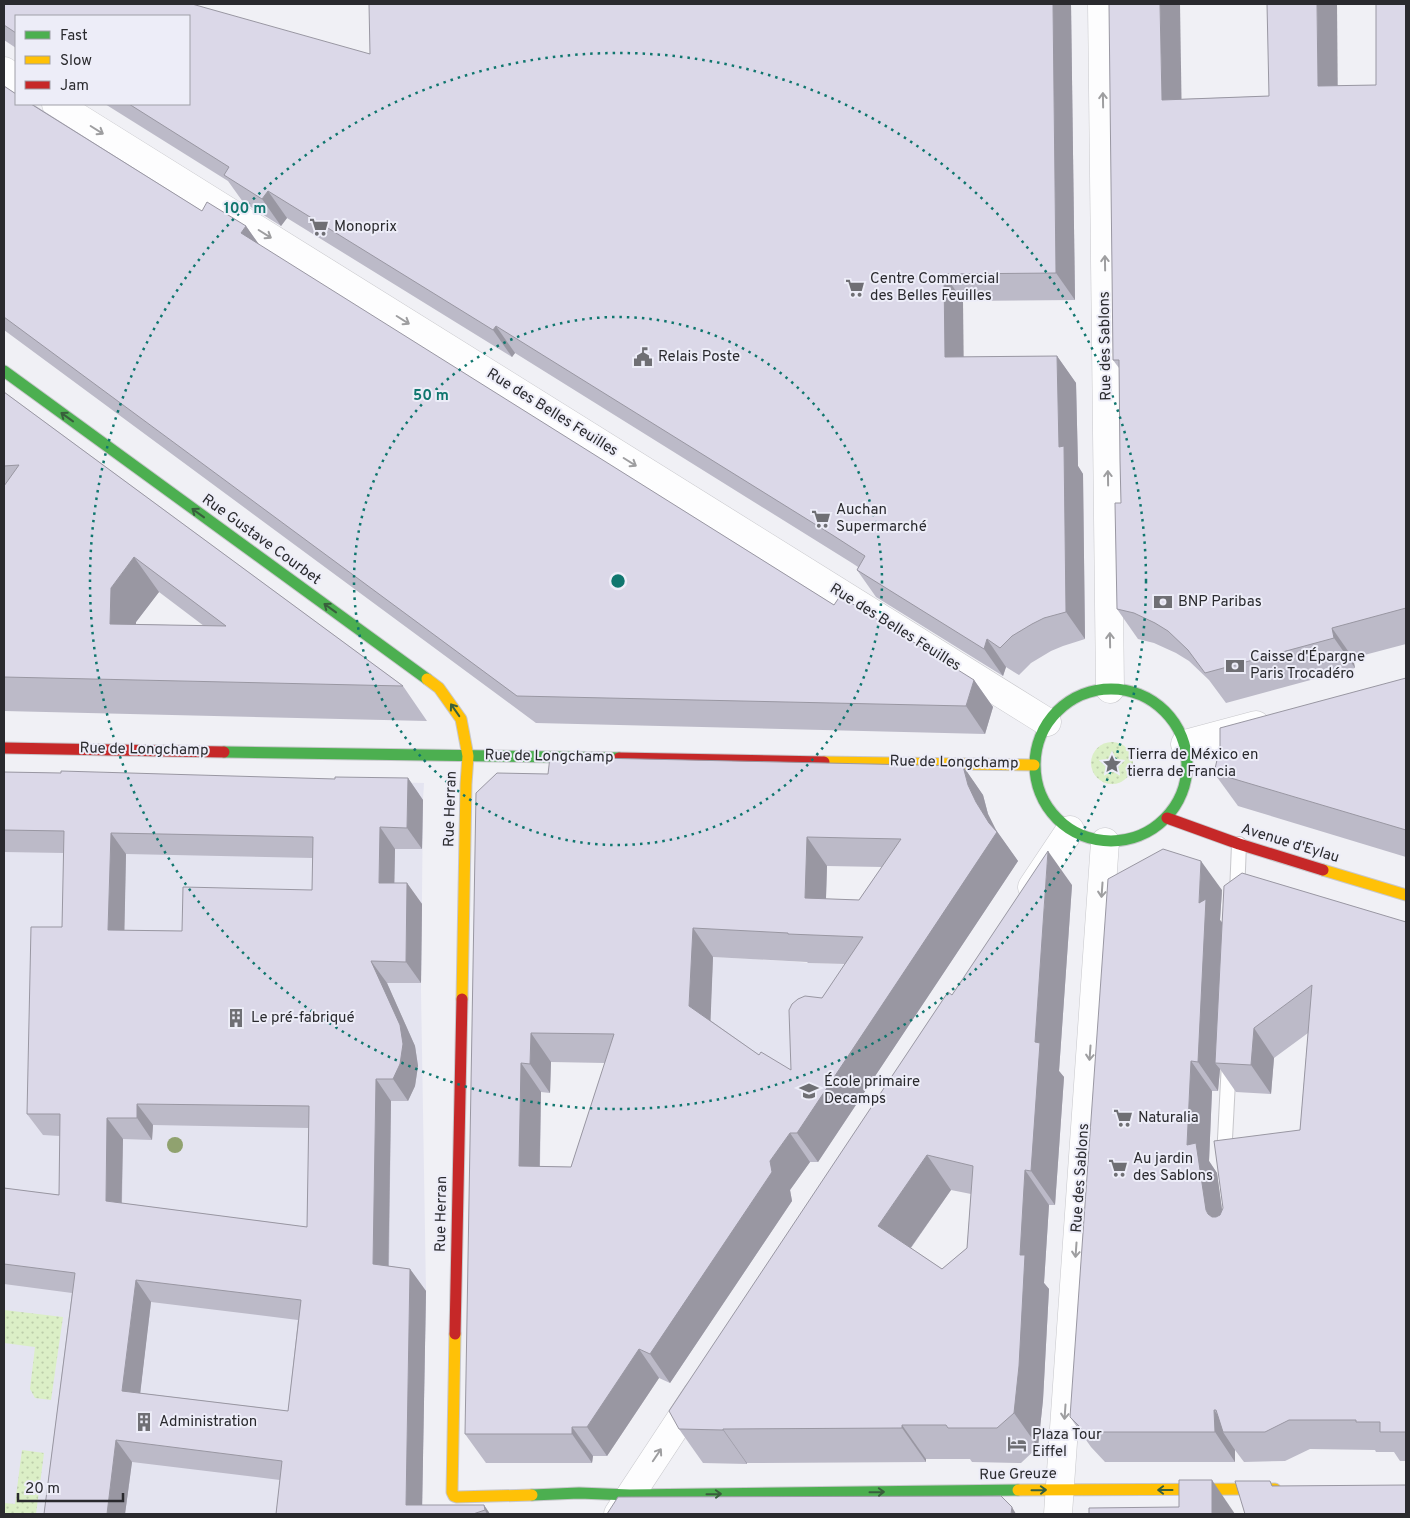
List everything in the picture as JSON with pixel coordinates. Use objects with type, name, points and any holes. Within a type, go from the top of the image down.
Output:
[{"type":"street","name":"Rue des Sablons","points":[[1102,4],[1110,689]]},
{"type":"street","points":[[4,71],[15,78]]},
{"type":"street","name":"Rue des Belles Feuilles","points":[[58,105],[1047,722]]},
{"type":"street","name":"Rue Gustave Courbet","points":[[4,371],[439,688],[461,719],[468,756]]},
{"type":"street","points":[[1110,689],[1126,690],[1142,696],[1157,704],[1169,715],[1185,744],[1188,764],[1185,784],[1178,802],[1166,818],[1153,829],[1138,837],[1122,841],[1105,842],[1086,838],[1070,830],[1054,818],[1036,784],[1034,765],[1038,743],[1047,722],[1060,708],[1075,698],[1092,691],[1110,689]]},
{"type":"street","points":[[1185,744],[1282,718]]},
{"type":"street","name":"Rue de Longchamp","points":[[4,748],[1034,765]]},
{"type":"street","name":"Rue Herran","points":[[468,756],[452,1494],[457,1497],[579,1493],[624,1505]]},
{"type":"street","name":"Avenue d'Eylau","points":[[1166,818],[1239,844],[1406,895]]},
{"type":"street","points":[[1020,904],[1070,830]]},
{"type":"street","name":"Rue des Sablons","points":[[1059,1502],[1105,842]]},
{"type":"street","points":[[624,1505],[708,1377]]},
{"type":"street","name":"Rue Greuze","points":[[624,1505],[1059,1502],[1288,1489]]},
{"type":"lane","points":[[1236,906],[1239,844]]},
{"type":"lane","points":[[1226,1169],[1224,1159],[1229,1052]]},
{"type":"shaded area","points":[[4,773],[424,783],[421,991],[426,1291],[422,1514],[4,1514]]},
{"type":"shaded area","name":"École primaire Decamps","points":[[655,954],[808,963],[946,968],[830,1142],[675,1040]]},
{"type":"green space","points":[[1116,742],[1124,745],[1130,751],[1133,763],[1130,775],[1124,781],[1108,784],[1100,781],[1094,775],[1091,759],[1094,751],[1100,745]]},
{"type":"green space","points":[[4,1310],[63,1317],[51,1400],[35,1398],[30,1389],[35,1347],[4,1343]]},
{"type":"green space","points":[[22,1450],[44,1453],[36,1514],[4,1514],[4,1503],[15,1504]]},
{"type":"building","points":[[4,4],[192,4],[370,54],[369,4],[1053,4],[1056,273],[944,274],[945,357],[1057,356],[1059,447],[1064,446],[1066,612],[1044,618],[1032,624],[1012,636],[1000,648],[987,639],[984,649],[857,570],[865,556],[834,536],[496,326],[493,330],[268,191],[262,199],[224,175],[229,167],[131,105],[190,105],[190,15],[15,15],[15,32],[4,25]]},
{"type":"building","points":[[1109,4],[1160,4],[1162,100],[1269,96],[1267,4],[1317,4],[1318,86],[1376,85],[1376,4],[1406,4],[1406,608],[1332,628],[1334,638],[1205,673],[1188,650],[1168,631],[1134,613],[1117,609],[1115,503],[1121,503],[1119,360],[1113,360]]},
{"type":"building","points":[[4,86],[15,93],[15,105],[33,105],[202,211],[207,202],[246,226],[241,233],[834,605],[840,596],[974,680],[966,706],[517,696],[4,317]]},
{"type":"building","points":[[4,392],[403,686],[4,677],[4,486],[19,465],[4,466]],"holes":[[[134,557],[226,626],[110,624],[111,588]]]},
{"type":"building","points":[[1406,678],[1406,830],[1214,773],[1220,747],[1220,728]]},
{"type":"building","points":[[550,757],[963,766],[968,785],[976,802],[997,832],[797,1133],[790,1133],[770,1161],[772,1172],[650,1354],[639,1349],[587,1427],[572,1427],[572,1434],[465,1434],[476,793],[497,773],[548,774]],"holes":[[[807,837],[851,838],[901,839],[859,900],[805,898]],[[693,928],[863,937],[822,998],[805,996],[792,1004],[789,1010],[791,1070],[761,1052],[759,1055],[689,1006]],[[531,1033],[614,1034],[571,1167],[519,1166],[521,1063],[530,1064]]]},
{"type":"building","points":[[61,771],[335,779],[335,777],[408,778],[407,828],[380,827],[379,883],[407,883],[406,962],[371,961],[400,1025],[403,1044],[400,1064],[393,1079],[376,1079],[373,1264],[410,1269],[406,1505],[484,1505],[485,1510],[473,1514],[276,1514],[282,1461],[116,1440],[107,1514],[44,1514],[75,1273],[4,1264],[4,1188],[59,1195],[60,1114],[27,1114],[31,927],[62,927],[64,831],[4,830],[4,772],[61,773]],"holes":[[[111,833],[313,837],[312,890],[183,887],[182,931],[108,930]],[[137,1104],[309,1106],[307,1227],[106,1201],[107,1118],[137,1118]],[[136,1280],[301,1300],[288,1411],[122,1391]]]},
{"type":"building","points":[[1163,849],[1201,861],[1199,903],[1206,899],[1198,1062],[1191,1061],[1187,1145],[1196,1143],[1206,1210],[1212,1217],[1220,1215],[1223,1208],[1214,1141],[1300,1130],[1312,985],[1254,1028],[1251,1065],[1215,1063],[1224,886],[1242,873],[1406,922],[1406,1432],[1380,1432],[1380,1422],[1289,1420],[1265,1432],[1223,1432],[1216,1410],[1214,1410],[1215,1432],[1085,1432],[1070,1417],[1108,879]]},
{"type":"building","points":[[1048,851],[1035,1042],[1040,1043],[1031,1171],[1025,1170],[1020,1255],[1025,1255],[1019,1366],[1014,1413],[997,1428],[948,1428],[946,1425],[902,1425],[902,1428],[679,1429],[669,1411],[948,992],[952,995]],"holes":[[[927,1155],[973,1166],[967,1248],[942,1269],[878,1226]]]},
{"type":"building","points":[[1179,1480],[1212,1480],[1212,1514],[1089,1514],[1089,1508],[1179,1507]]},
{"type":"building","points":[[1235,1481],[1270,1481],[1272,1486],[1406,1485],[1406,1514],[1245,1514]]},
{"type":"building","points":[[1001,1496],[1012,1507],[1011,1514],[607,1514],[618,1497]]},
{"type":"traffic: fast","points":[[4,371],[427,679]]},
{"type":"traffic: fast","points":[[1111,689],[1126,690],[1140,695],[1165,711],[1181,736],[1186,750],[1187,765],[1186,780],[1181,794],[1165,819],[1140,835],[1126,840],[1111,841],[1096,840],[1082,835],[1057,819],[1041,794],[1036,780],[1035,765],[1036,750],[1041,736],[1057,711],[1082,695],[1096,690],[1111,689]]},
{"type":"traffic: fast","points":[[224,752],[619,758]]},
{"type":"traffic: fast","points":[[532,1495],[579,1493],[630,1495],[1018,1490]]},
{"type":"traffic: slow","points":[[427,679],[439,688],[461,719],[468,756],[462,999]]},
{"type":"traffic: slow","points":[[824,762],[1034,765]]},
{"type":"traffic: slow","points":[[1323,870],[1406,895]]},
{"type":"traffic: slow","points":[[455,1334],[452,1492],[457,1497],[532,1495]]},
{"type":"traffic: slow","points":[[1018,1490],[1275,1489]]},
{"type":"traffic: jam","points":[[4,748],[224,752]]},
{"type":"traffic: jam","points":[[619,758],[824,762]]},
{"type":"traffic: jam","points":[[1167,818],[1239,844],[1323,870]]},
{"type":"traffic: jam","points":[[455,1334],[462,999]]},
{"type":"place","name":"Monoprix","points":[[319,227]]},
{"type":"place","name":"Centre Commercial des Belles Feuilles","points":[[855,288]]},
{"type":"place","name":"Relais Poste","points":[[643,357]]},
{"type":"place","name":"Auchan Supermarché","points":[[821,519]]},
{"type":"place","name":"BNP Paribas","points":[[1163,602]]},
{"type":"place","name":"Caisse d'Épargne Paris Trocadéro","points":[[1235,666]]},
{"type":"place","name":"Tierra de México en tierra de Francia","points":[[1112,764]]},
{"type":"place","name":"Le pré-fabriqué","points":[[236,1018]]},
{"type":"place","name":"École primaire Decamps","points":[[809,1091]]},
{"type":"place","name":"Naturalia","points":[[1123,1118]]},
{"type":"place","name":"Au jardin des Sablons","points":[[1118,1168]]},
{"type":"place","name":"Administration","points":[[144,1422]]},
{"type":"place","name":"Plaza Tour Eiffel","points":[[1017,1444]]}]
